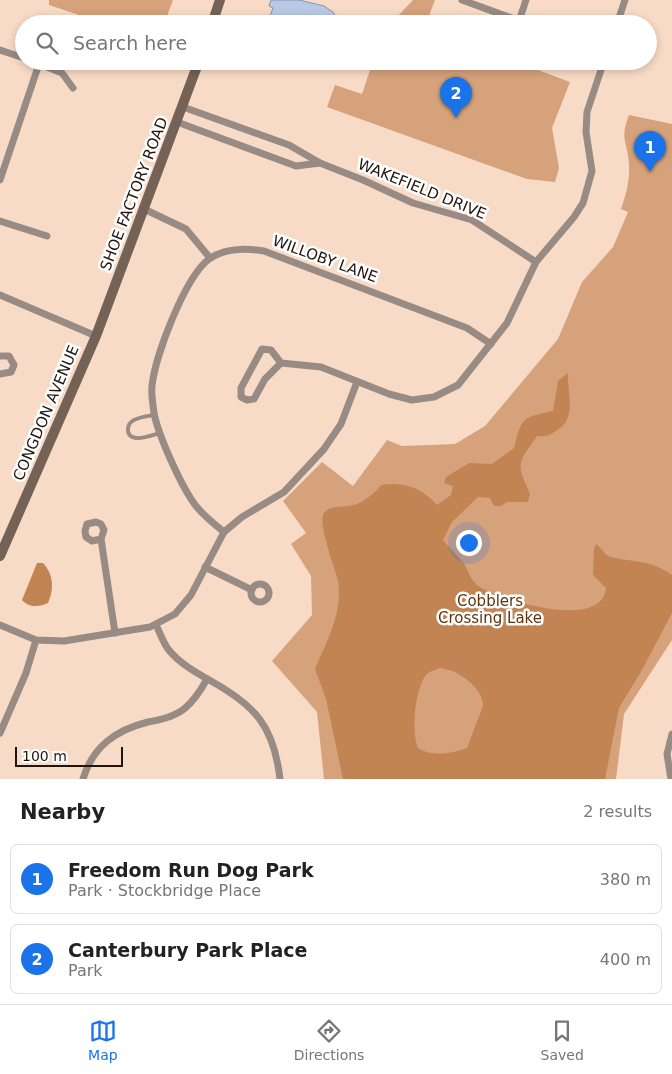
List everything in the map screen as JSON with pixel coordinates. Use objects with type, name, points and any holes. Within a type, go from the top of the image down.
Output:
[{"type":"street","points":[[215,15],[220,0]]},
{"type":"street","points":[[462,0],[503,15]]},
{"type":"street","points":[[521,15],[526,0]]},
{"type":"street","points":[[620,15],[625,0]]},
{"type":"street","points":[[0,50],[15,55]]},
{"type":"street","points":[[0,180],[33,70]]},
{"type":"street","points":[[54,70],[62,73],[73,88]]},
{"type":"street","name":"SHOE FACTORY ROAD","points":[[96,336],[196,70]]},
{"type":"street","points":[[281,363],[265,379],[254,399],[247,400],[241,397],[241,388],[262,349],[271,350],[281,363],[321,367],[400,398],[412,400],[434,398],[458,385],[491,344],[515,309],[536,262],[574,217],[588,190],[592,171],[586,132],[587,112],[601,70]]},
{"type":"street","name":"WAKEFIELD DRIVE","points":[[183,107],[289,145],[320,163],[413,203],[472,220],[536,262]]},
{"type":"street","name":"WAKEFIELD DRIVE","points":[[177,122],[296,166],[320,163]]},
{"type":"street","points":[[144,209],[186,229],[210,258],[186,287],[160,354],[152,388],[154,415],[160,433],[190,496],[197,508],[224,532]]},
{"type":"street","points":[[0,221],[47,236]]},
{"type":"street","name":"WILLOBY LANE","points":[[210,258],[223,252],[242,249],[270,253],[467,328],[491,344]]},
{"type":"street","points":[[0,295],[96,336]]},
{"type":"street","name":"CONGDON AVENUE","points":[[0,556],[96,336]]},
{"type":"street","points":[[0,356],[9,356],[14,365],[11,372],[0,374]]},
{"type":"street","points":[[0,625],[36,640],[64,641],[156,625],[183,606],[224,532],[242,517],[284,492],[310,467],[341,424],[357,382]]},
{"type":"street","points":[[101,539],[115,633]]},
{"type":"street","points":[[205,567],[252,590]]},
{"type":"street","points":[[156,625],[164,642],[174,656],[239,698],[260,719],[270,734],[276,752],[280,779]]},
{"type":"street","points":[[0,733],[26,673],[36,640]]},
{"type":"street","points":[[82,779],[95,753],[111,736],[129,728],[172,716],[183,710],[200,690],[207,678]]},
{"type":"street","points":[[670,779],[668,754],[672,734]]},
{"type":"lane","points":[[154,415],[132,421],[128,426],[128,432],[136,438],[160,433]]},
{"type":"green space","points":[[49,0],[173,0],[167,15],[79,15],[49,5]]},
{"type":"green space","points":[[413,0],[435,0],[429,15],[399,15]]},
{"type":"green space","points":[[370,70],[538,70],[570,82],[552,128],[559,168],[555,182],[527,179],[327,107],[335,85],[362,94]]},
{"type":"green space","name":"Cobblers Crossing Lake","points":[[629,115],[672,124],[672,640],[624,714],[616,779],[324,779],[317,712],[272,661],[312,615],[311,576],[291,544],[306,533],[283,501],[322,462],[353,486],[387,440],[402,446],[455,444],[485,426],[558,339],[582,282],[613,247],[628,212],[621,209],[629,176],[624,136]]},
{"type":"shaded area","name":"Cobblers Crossing Lake","points":[[568,373],[569,412],[563,426],[547,436],[537,436],[522,459],[522,476],[530,494],[528,502],[507,502],[501,506],[494,506],[490,498],[478,497],[452,522],[443,540],[463,562],[472,579],[480,587],[509,599],[550,609],[571,610],[588,608],[600,601],[606,588],[593,575],[594,549],[596,544],[609,556],[656,566],[672,575],[672,613],[642,670],[619,708],[605,779],[343,779],[326,699],[315,669],[333,626],[339,593],[338,581],[323,526],[322,518],[324,513],[329,509],[357,504],[381,485],[389,484],[405,485],[419,490],[437,505],[451,495],[453,486],[444,483],[446,477],[469,463],[492,464],[514,448],[519,430],[525,420],[535,415],[553,411],[558,381]],"holes":[[[440,668],[462,676],[474,686],[479,692],[483,706],[467,748],[448,753],[429,753],[418,748],[416,741],[415,710],[419,690],[426,675]]]},
{"type":"shaded area","points":[[37,563],[43,563],[47,568],[51,577],[52,587],[48,603],[34,606],[22,600]]},
{"type":"building","points":[[271,0],[299,0],[324,6],[335,15],[270,15],[273,8],[269,6]]},
{"type":"place","name":"Canterbury Park Place","points":[[456,118]]},
{"type":"place","name":"Freedom Run Dog Park","points":[[650,172]]}]
